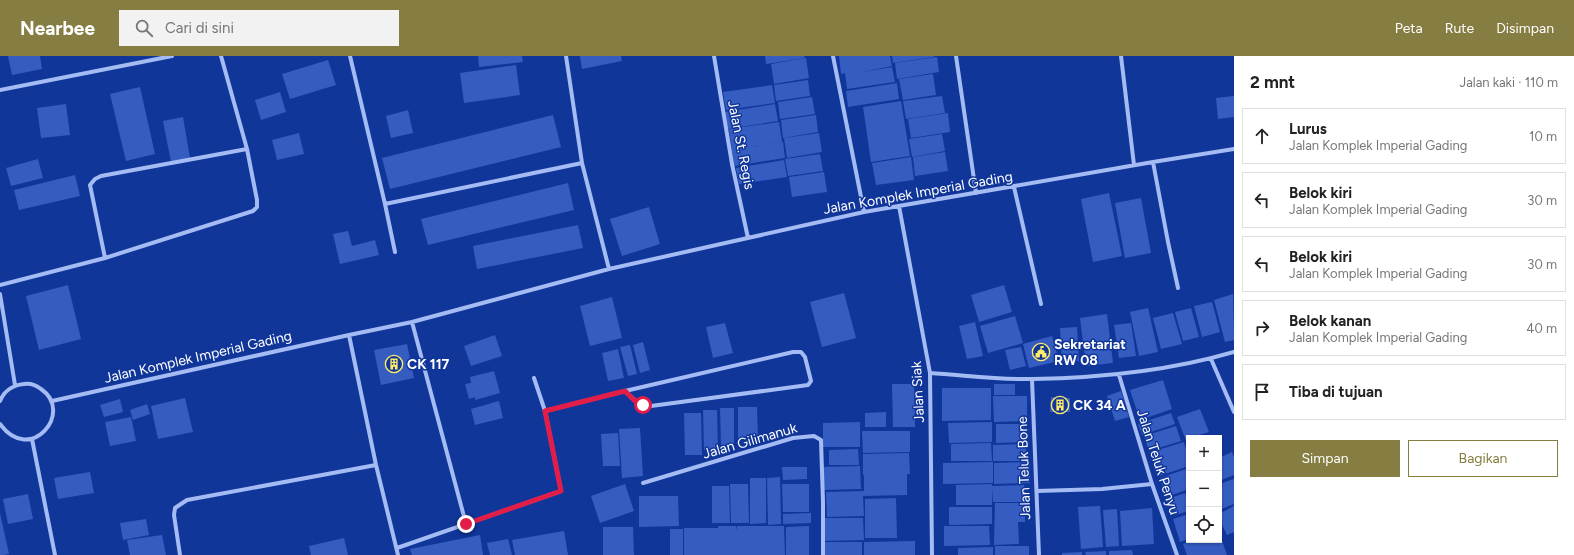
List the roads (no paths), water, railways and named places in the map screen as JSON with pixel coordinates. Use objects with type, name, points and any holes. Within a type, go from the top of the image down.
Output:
[{"type":"street","points":[[0,90],[172,56]]},
{"type":"street","points":[[0,285],[105,258],[253,211],[257,206],[257,200],[247,149],[221,56]]},
{"type":"street","points":[[350,56],[395,252]]},
{"type":"street","points":[[566,56],[582,163],[609,269]]},
{"type":"street","name":"Jalan St. Regis","points":[[714,56],[732,164],[748,238]]},
{"type":"street","points":[[832,56],[864,212]]},
{"type":"street","points":[[956,56],[976,193]]},
{"type":"street","points":[[1121,56],[1134,165]]},
{"type":"street","points":[[105,258],[90,185],[95,179],[101,176],[247,149]]},
{"type":"street","name":"Jalan Komplek Imperial Gading","points":[[52,401],[412,322],[609,269],[864,212],[1234,149]]},
{"type":"street","points":[[1154,162],[1168,242],[1178,288]]},
{"type":"street","points":[[385,204],[582,163]]},
{"type":"street","points":[[1014,187],[1041,304]]},
{"type":"street","name":"Jalan Siak","points":[[899,206],[930,373],[932,555]]},
{"type":"street","points":[[0,294],[15,385]]},
{"type":"street","points":[[412,322],[466,524]]},
{"type":"street","points":[[349,335],[376,465],[398,555]]},
{"type":"street","points":[[545,411],[625,391],[785,354],[801,352],[805,357],[811,381],[808,385],[651,406],[643,405],[634,400],[625,391]]},
{"type":"street","points":[[930,373],[1032,379],[1119,375],[1211,359],[1234,352]]},
{"type":"street","points":[[1211,359],[1234,412]]},
{"type":"street","name":"Jalan Teluk Penyu","points":[[1119,375],[1152,484],[1177,555]]},
{"type":"street","points":[[397,548],[561,491],[545,411],[534,378]]},
{"type":"street","name":"Jalan Teluk Bone","points":[[1032,379],[1039,555]]},
{"type":"street","points":[[0,401],[3,394],[15,385],[26,383],[37,386],[46,392],[52,401],[53,417],[46,432],[32,439],[18,439],[7,433],[0,424]]},
{"type":"street","name":"Jalan Gilimanuk","points":[[643,483],[793,438],[814,436],[821,440],[823,555]]},
{"type":"street","points":[[32,439],[55,555]]},
{"type":"street","points":[[180,555],[174,515],[175,508],[186,500],[376,465]]},
{"type":"street","points":[[1036,491],[1102,489],[1152,484]]},
{"type":"place","name":"Sekretariat RW 08","points":[[1041,352]]},
{"type":"place","name":"CK 117","points":[[394,364]]},
{"type":"place","name":"CK 34 A","points":[[1060,405]]}]
